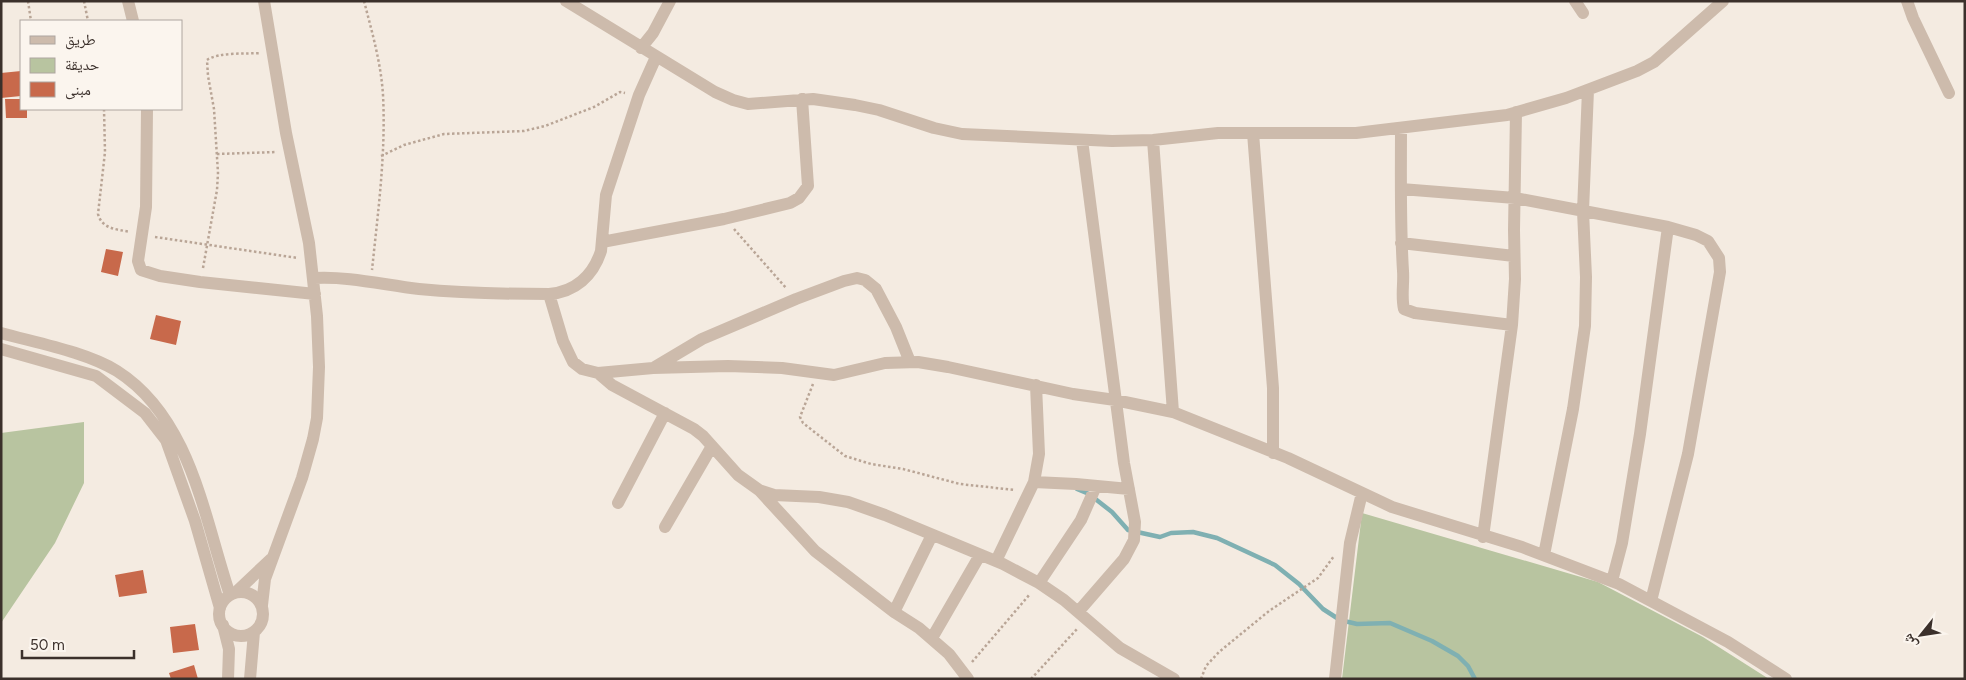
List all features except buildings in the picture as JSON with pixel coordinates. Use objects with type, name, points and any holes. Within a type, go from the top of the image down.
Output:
[{"type":"street","points":[[128,1],[133,20]]},
{"type":"street","points":[[250,679],[254,632],[263,620],[262,605],[265,579],[302,478],[317,418],[319,367],[312,259],[290,151],[264,1]]},
{"type":"street","points":[[566,1],[715,92],[733,100],[748,104],[802,99],[829,101],[879,110],[934,128],[962,134],[1082,140],[1153,140],[1218,133],[1356,133],[1535,108],[1588,90],[1637,71],[1654,62],[1723,1]]},
{"type":"street","points":[[641,48],[653,33],[670,1]]},
{"type":"street","points":[[1575,1],[1583,13]]},
{"type":"street","points":[[1907,1],[1913,18],[1949,94]]},
{"type":"street","points":[[314,278],[339,277],[371,283],[450,291],[549,294],[561,293],[575,287],[583,281],[598,259],[602,242],[606,195],[639,95],[656,57]]},
{"type":"street","points":[[1544,555],[1573,409],[1585,326],[1586,277],[1583,211],[1588,90]]},
{"type":"street","points":[[602,242],[724,219],[790,203],[804,193],[808,186],[808,174],[802,99]]},
{"type":"street","points":[[147,110],[148,170],[146,207],[138,261],[141,270],[160,276],[200,282],[315,294]]},
{"type":"street","points":[[1483,536],[1512,326],[1516,112]]},
{"type":"street","points":[[1401,128],[1401,243],[1404,288],[1402,302],[1406,311],[1512,326]]},
{"type":"street","points":[[1253,133],[1273,388],[1273,452]]},
{"type":"street","points":[[1082,140],[1115,400],[1135,522],[1134,540],[1124,559],[1082,616]]},
{"type":"street","points":[[1153,140],[1173,412]]},
{"type":"street","points":[[1401,189],[1515,198],[1668,227],[1696,235],[1708,241],[1718,258],[1720,272],[1688,454],[1651,601]]},
{"type":"street","points":[[1612,581],[1622,542],[1640,434],[1668,227]]},
{"type":"street","points":[[1401,243],[1514,256]]},
{"type":"street","points":[[653,368],[702,339],[796,299],[857,278],[865,280],[876,289],[896,327],[910,362]]},
{"type":"street","points":[[549,294],[563,341],[573,362],[582,369],[598,373],[653,368],[728,366],[782,368],[834,375],[885,363],[910,362],[948,367],[1073,394],[1115,400],[1173,412],[1273,452],[1392,507],[1522,547],[1612,581],[1728,642],[1786,679]]},
{"type":"street","points":[[1,333],[90,358],[116,371],[145,392],[160,411],[187,460],[204,508],[217,555],[233,593]]},
{"type":"street","points":[[1,349],[96,376],[145,413],[166,440],[195,521],[220,608],[220,619],[229,650],[228,679]]},
{"type":"street","points":[[598,373],[612,385],[694,429],[738,475],[760,490],[815,551],[894,612],[932,638],[949,654],[966,676]]},
{"type":"street","points":[[996,561],[1033,485],[1038,454],[1036,385]]},
{"type":"street","points":[[618,503],[665,413]]},
{"type":"street","points":[[665,527],[712,446]]},
{"type":"street","points":[[1033,485],[1096,486],[1129,489]]},
{"type":"street","points":[[1040,583],[1076,528],[1096,486]]},
{"type":"street","points":[[760,490],[774,494],[819,496],[848,502],[885,515],[996,561],[1040,583],[1120,648],[1174,679]]},
{"type":"street","points":[[1335,679],[1350,543],[1362,493]]},
{"type":"street","points":[[894,612],[932,535]]},
{"type":"street","points":[[932,638],[980,555]]},
{"type":"street","points":[[220,608],[225,599],[272,557]]},
{"type":"street","points":[[233,593],[244,592],[252,594],[258,598],[262,605]]},
{"type":"street","points":[[223,625],[233,634],[240,636],[254,632]]},
{"type":"path","points":[[28,1],[31,20]]},
{"type":"path","points":[[84,1],[88,20]]},
{"type":"path","points":[[364,1],[379,63],[383,95],[381,156],[371,283]]},
{"type":"path","points":[[200,282],[217,190],[217,154],[207,60],[228,55],[273,52]]},
{"type":"path","points":[[381,156],[404,145],[444,134],[524,131],[545,126],[594,108],[620,92],[639,95]]},
{"type":"path","points":[[104,110],[105,152],[98,214],[104,226],[142,235],[312,259]]},
{"type":"path","points":[[217,154],[290,151]]},
{"type":"path","points":[[724,219],[796,299]]},
{"type":"path","points":[[817,374],[800,417],[811,431],[845,456],[871,464],[903,469],[960,484],[1019,490],[1033,485]]},
{"type":"path","points":[[1201,679],[1206,666],[1219,652],[1269,611],[1318,578],[1338,552],[1350,543]]},
{"type":"path","points":[[966,676],[1040,583]]},
{"type":"path","points":[[1031,679],[1082,616]]},
{"type":"green space","points":[[84,422],[84,483],[55,543],[1,623],[1,433]]},
{"type":"green space","points":[[1362,513],[1598,582],[1703,637],[1769,679],[1342,679]]},
{"type":"waterway","points":[[1077,489],[1089,494],[1112,512],[1128,530],[1160,537],[1171,533],[1193,532],[1217,538],[1275,565],[1299,584],[1323,609],[1340,620],[1357,624],[1390,623],[1432,641],[1458,656],[1468,666],[1475,679]]}]
